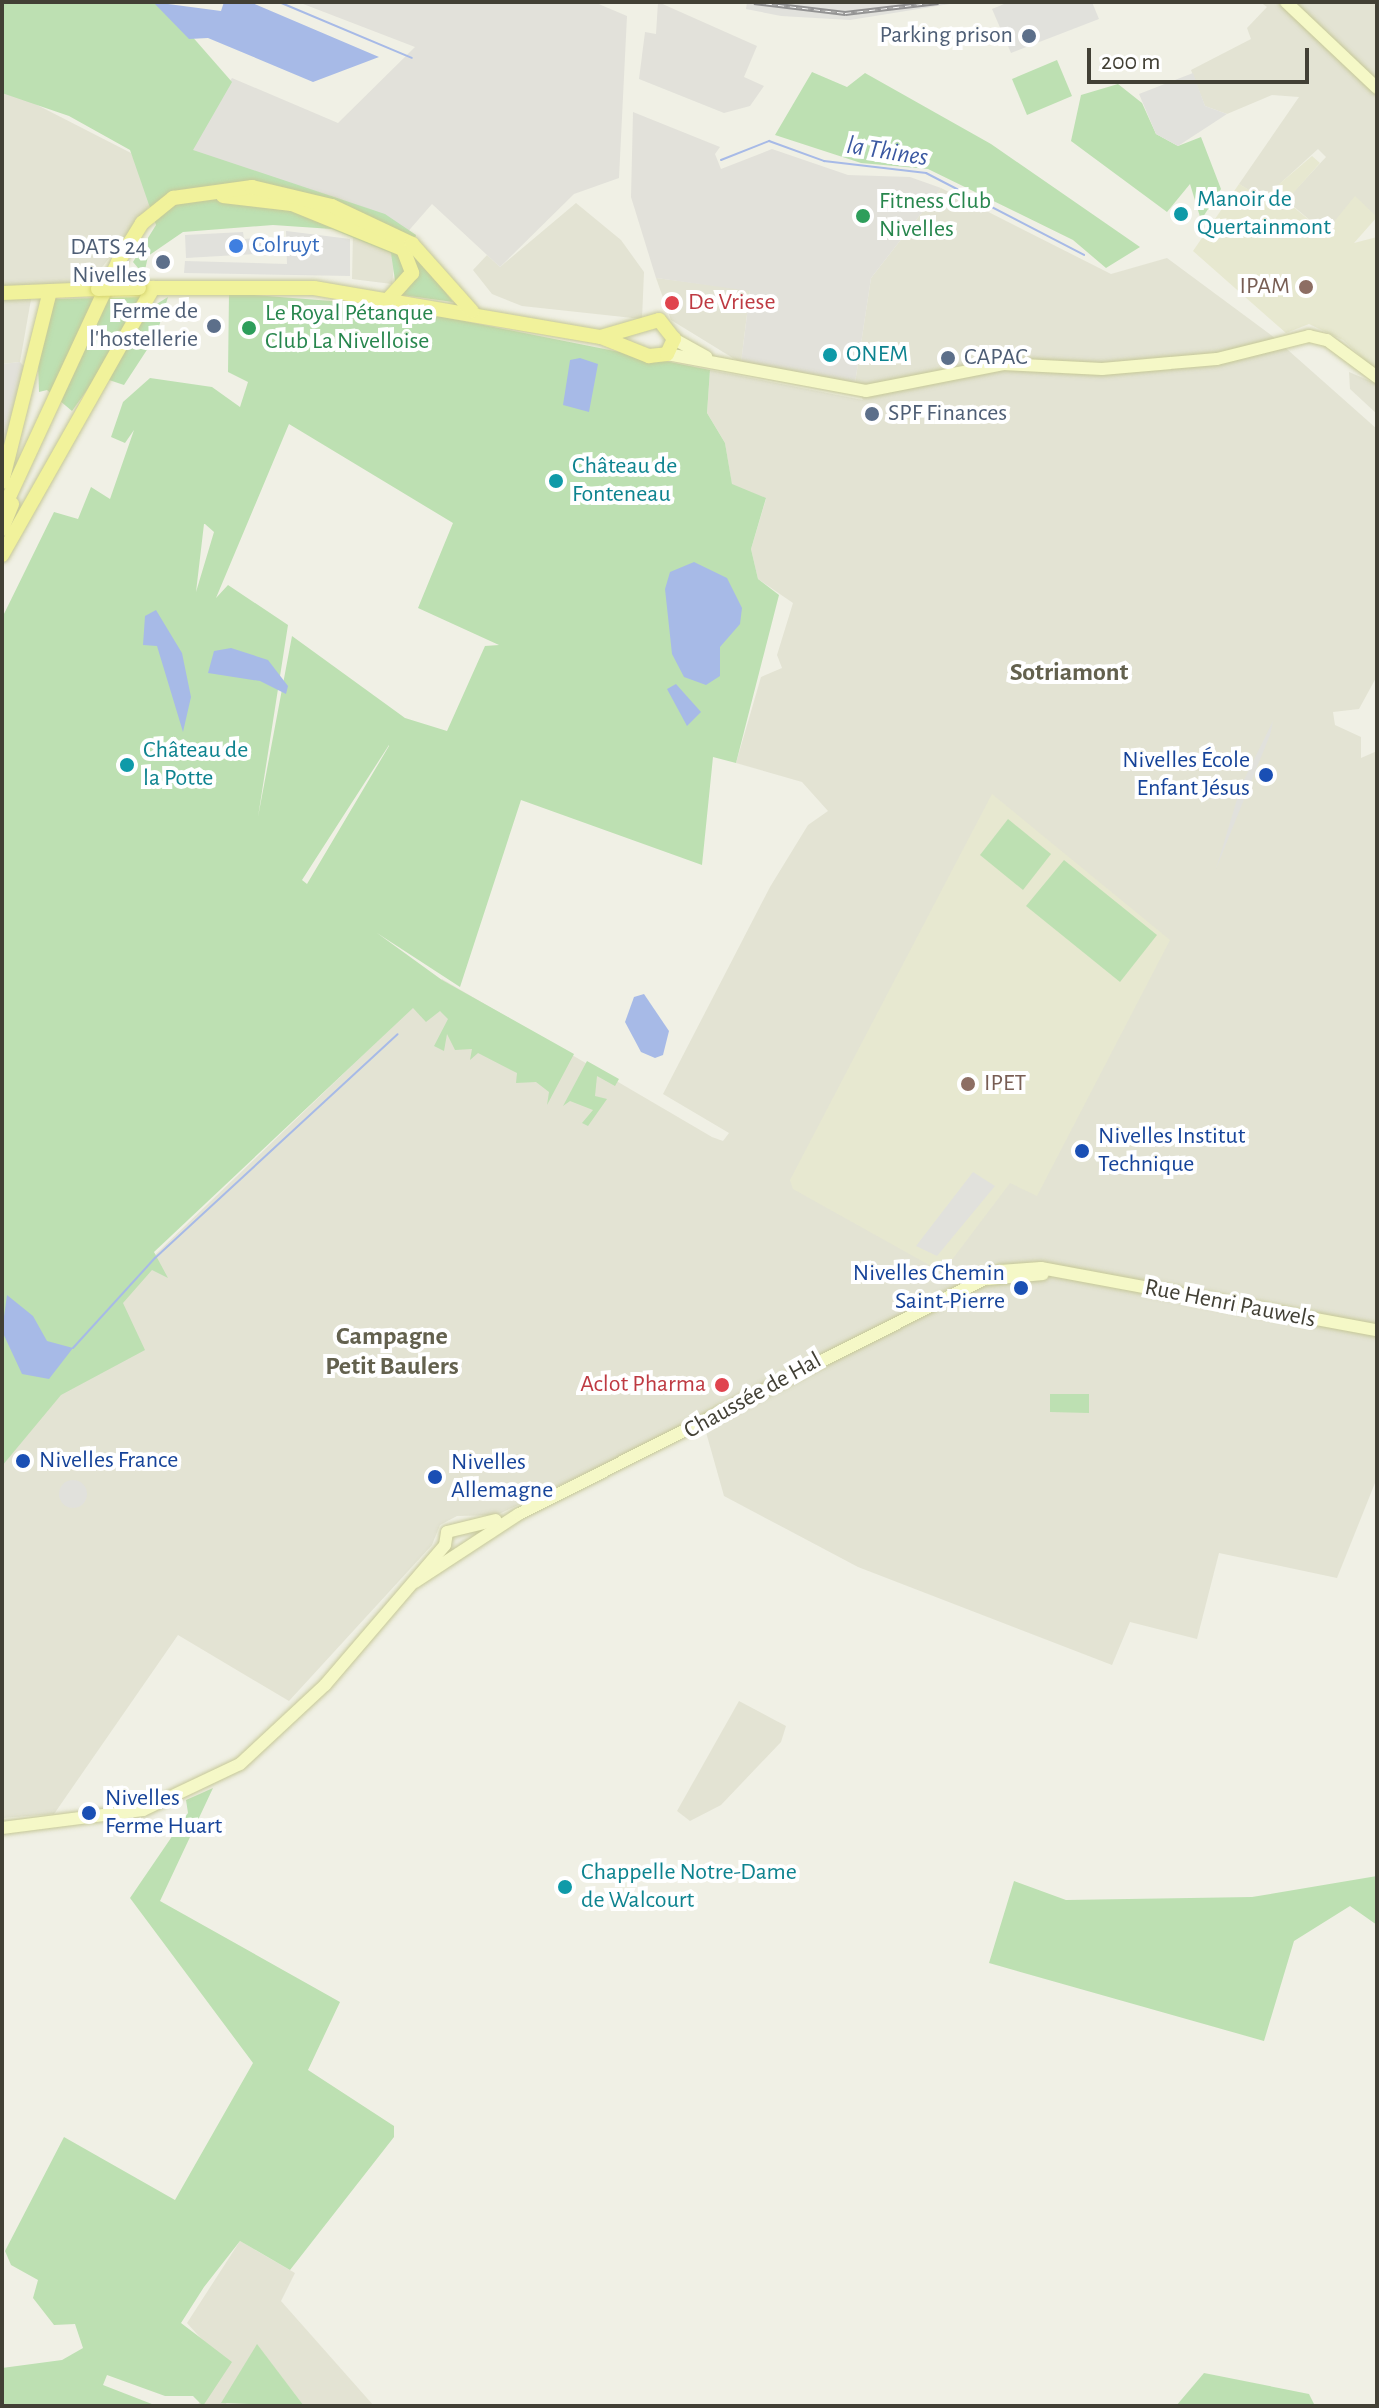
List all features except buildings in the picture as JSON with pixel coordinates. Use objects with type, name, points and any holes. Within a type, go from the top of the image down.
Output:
[{"type":"main road","points":[[1286,2],[1377,88]]},
{"type":"main road","points":[[2,512],[142,223],[173,198],[252,187],[383,227],[412,244],[472,311]]},
{"type":"main road","points":[[2,529],[120,266],[147,229],[181,204],[256,198],[336,218],[403,249],[412,273],[388,300]]},
{"type":"main road","points":[[2,293],[290,285],[472,311],[601,337],[640,349],[853,391],[985,366],[1102,369],[1232,357],[1318,337],[1377,377]]},
{"type":"main road","points":[[2,555],[146,288]]},
{"type":"main road","points":[[2,482],[50,291]]},
{"type":"main road","points":[[601,337],[639,330],[659,320],[674,339],[716,363]]},
{"type":"main road","points":[[639,330],[640,349]]},
{"type":"main road","points":[[667,354],[674,339]]},
{"type":"main road","name":"Chaussée de Hal","points":[[415,1582],[519,1514],[682,1436],[913,1310],[1023,1266],[1083,1277]]},
{"type":"main road","name":"Rue Henri Pauwels","points":[[1083,1277],[1377,1330]]},
{"type":"main road","name":"Chaussée de Hal","points":[[2,1828],[114,1816],[209,1783],[294,1718],[415,1582],[445,1545],[451,1528],[466,1528],[519,1514]]},
{"type":"main road","points":[[466,1528],[473,1542]]},
{"type":"main road","points":[[445,1545],[459,1555]]},
{"type":"shaded area","points":[[298,2],[594,2],[627,16],[619,178],[574,194],[500,267],[432,204],[404,236],[185,155],[232,78],[338,123],[415,47]]},
{"type":"shaded area","points":[[658,2],[757,46],[744,77],[764,86],[750,106],[724,113],[639,79],[645,32],[656,34]]},
{"type":"shaded area","points":[[747,2],[962,2],[850,20],[781,16],[746,9]]},
{"type":"shaded area","name":"Parking prison","points":[[1009,2],[1092,2],[1099,19],[1011,53],[992,9]]},
{"type":"shaded area","points":[[1260,2],[1377,2],[1377,217],[1338,220],[1325,233],[1286,200],[1326,157],[1318,149],[1263,199],[1239,184],[1299,97],[1272,95],[1227,114],[1205,106],[1191,70],[1251,39],[1247,28],[1267,7]]},
{"type":"shaded area","points":[[1193,73],[1205,106],[1227,114],[1178,146],[1156,134],[1139,94]]},
{"type":"shaded area","points":[[2,87],[131,153],[155,199],[89,284],[33,288],[20,362],[2,364]]},
{"type":"shaded area","points":[[633,112],[720,147],[715,154],[721,169],[772,149],[848,175],[910,177],[941,188],[871,278],[855,383],[741,363],[750,291],[656,278],[631,197]]},
{"type":"shaded area","name":"IPAM","points":[[1312,156],[1320,163],[1286,201],[1325,233],[1355,196],[1377,217],[1354,243],[1377,237],[1377,371],[1343,340],[1309,324],[1286,333],[1193,251],[1239,184],[1263,198]]},
{"type":"shaded area","points":[[941,188],[1111,274],[1167,258],[1271,335],[1377,429],[1377,676],[1359,709],[1333,712],[1335,725],[1361,737],[1361,758],[1377,751],[1377,1478],[1337,1578],[1219,1553],[1197,1639],[1130,1622],[1112,1665],[858,1567],[724,1496],[702,1418],[497,1515],[457,1516],[440,1525],[432,1545],[289,1701],[178,1635],[54,1814],[2,1818],[2,1274],[82,1325],[442,979],[712,1137],[723,1141],[729,1133],[663,1094],[770,887],[808,825],[828,811],[802,782],[736,763],[761,677],[782,668],[777,655],[793,603],[758,579],[751,549],[766,499],[732,485],[725,443],[707,413],[710,370],[863,400],[855,383],[871,278]]},
{"type":"shaded area","points":[[576,203],[621,240],[644,272],[642,319],[522,306],[492,294],[473,270],[487,255],[500,267]]},
{"type":"shaded area","points":[[286,231],[350,239],[350,276],[184,273],[185,261],[287,264]]},
{"type":"shaded area","points":[[243,232],[244,239],[271,237],[272,253],[186,258],[185,235]]},
{"type":"shaded area","points":[[353,233],[396,251],[392,284],[352,279]]},
{"type":"shaded area","points":[[656,278],[750,290],[741,363],[671,320]]},
{"type":"shaded area","points":[[20,362],[31,374],[2,468],[2,364]]},
{"type":"shaded area","points":[[1349,372],[1377,384],[1377,414],[1350,389]]},
{"type":"shaded area","points":[[1273,721],[1270,735],[1216,869],[1241,786]]},
{"type":"shaded area","name":"IPET","points":[[992,794],[1170,940],[1037,1196],[1010,1183],[948,1265],[963,1276],[956,1280],[793,1189],[790,1180]]},
{"type":"shaded area","points":[[973,1172],[995,1186],[937,1256],[916,1246]]},
{"type":"shaded area","points":[[73,1480],[83,1484],[87,1494],[83,1504],[73,1508],[63,1504],[59,1494],[63,1484]]},
{"type":"shaded area","points":[[739,1701],[786,1726],[781,1742],[721,1805],[690,1821],[677,1811]]},
{"type":"shaded area","points":[[240,2241],[295,2273],[281,2301],[374,2406],[304,2406],[257,2345],[225,2406],[197,2406],[224,2364],[187,2323]]},
{"type":"green space","points":[[2,2],[162,2],[232,82],[193,150],[385,214],[416,235],[405,275],[396,287],[391,253],[332,229],[273,225],[183,232],[148,256],[144,275],[133,262],[156,225],[130,150],[69,116],[2,93]]},
{"type":"green space","points":[[1057,60],[1072,96],[1027,115],[1012,79]]},
{"type":"green space","points":[[812,72],[847,87],[865,73],[991,144],[1140,247],[1106,268],[1073,240],[928,169],[861,163],[775,135]]},
{"type":"green space","points":[[1118,84],[1142,103],[1156,134],[1178,146],[1201,137],[1221,189],[1201,220],[1190,184],[1167,212],[1071,141],[1081,95]]},
{"type":"green space","points":[[415,253],[453,302],[402,295],[414,280]]},
{"type":"green space","points":[[229,293],[383,305],[710,370],[707,413],[725,443],[732,484],[766,498],[751,549],[758,579],[779,595],[736,763],[713,757],[702,865],[521,800],[460,987],[377,933],[442,980],[574,1054],[547,1105],[549,1092],[536,1082],[516,1083],[517,1073],[478,1053],[470,1060],[472,1049],[455,1050],[447,1034],[444,1051],[434,1046],[448,1019],[440,1011],[426,1022],[413,1008],[154,1252],[168,1278],[152,1270],[123,1303],[145,1350],[61,1395],[2,1466],[2,618],[54,512],[78,519],[91,487],[110,499],[134,430],[125,443],[111,437],[123,402],[150,378],[212,387],[240,407],[248,382],[228,372]],"holes":[[[289,424],[453,523],[418,608],[499,645],[485,646],[447,731],[405,718],[292,636],[258,817],[288,625],[228,585],[216,598]],[[204,524],[214,532],[196,592]],[[389,745],[307,884],[302,880]]]},
{"type":"green space","points":[[143,297],[155,305],[168,297],[156,336],[124,385],[97,376],[72,411],[47,390],[39,392],[38,363],[55,299]]},
{"type":"green space","points":[[1008,819],[1051,854],[1023,890],[980,855]]},
{"type":"green space","points":[[1064,860],[1157,935],[1120,982],[1026,906]]},
{"type":"green space","points":[[587,1061],[619,1079],[615,1086],[597,1076],[595,1096],[607,1099],[588,1126],[582,1123],[593,1110],[570,1101],[563,1106]]},
{"type":"green space","points":[[1050,1394],[1089,1394],[1089,1413],[1050,1412]]},
{"type":"green space","points":[[213,1788],[160,1901],[340,2002],[308,2070],[394,2126],[394,2137],[290,2270],[240,2241],[204,2287],[181,2323],[232,2362],[203,2406],[193,2396],[165,2396],[107,2375],[103,2385],[157,2406],[2,2406],[2,2368],[62,2360],[83,2348],[75,2324],[54,2325],[33,2298],[38,2280],[11,2265],[5,2251],[64,2137],[175,2200],[253,2063],[130,1898],[188,1813],[186,1800]]},
{"type":"green space","points":[[1377,1876],[1377,1925],[1350,1906],[1294,1941],[1264,2041],[989,1963],[1014,1881],[1066,1900],[1252,1897]]},
{"type":"green space","points":[[257,2344],[304,2406],[221,2403]]},
{"type":"green space","points":[[1204,2373],[1309,2394],[1315,2406],[1176,2406]]},
{"type":"water","points":[[153,2],[221,11],[224,2],[250,2],[379,57],[313,82],[208,38],[189,39]]},
{"type":"water","points":[[580,358],[598,364],[589,412],[563,405],[570,360]]},
{"type":"water","points":[[694,562],[727,578],[742,608],[740,624],[720,647],[720,676],[706,685],[684,677],[672,654],[665,589],[670,572]]},
{"type":"water","points":[[156,610],[182,653],[191,697],[183,732],[157,646],[143,645],[145,616]]},
{"type":"water","points":[[231,648],[268,660],[288,686],[286,694],[260,681],[208,673],[214,651]]},
{"type":"water","points":[[676,684],[701,712],[687,726],[667,689]]},
{"type":"water","points":[[644,994],[669,1031],[663,1055],[655,1058],[641,1052],[625,1022],[634,997]]},
{"type":"water","points":[[7,1295],[33,1316],[47,1341],[73,1348],[49,1379],[22,1374],[2,1331]]},
{"type":"waterway","name":"la Thines","points":[[279,2],[412,58]]},
{"type":"waterway","name":"la Thines","points":[[721,160],[769,141],[824,161],[926,173],[1084,255]]},
{"type":"waterway","points":[[73,1348],[155,1258],[398,1034]]},
{"type":"railway","points":[[754,2],[845,13],[938,2]]},
{"type":"place","name":"Parking prison","points":[[1029,36]]},
{"type":"place","name":"Manoir de Quertainmont","points":[[1181,214]]},
{"type":"place","name":"Fitness Club Nivelles","points":[[863,216]]},
{"type":"place","name":"Colruyt","points":[[236,246]]},
{"type":"place","name":"DATS 24 Nivelles","points":[[163,262]]},
{"type":"place","name":"IPAM","points":[[1306,287]]},
{"type":"place","name":"De Vriese","points":[[672,303]]},
{"type":"place","name":"Ferme de l'hostellerie","points":[[214,326]]},
{"type":"place","name":"Le Royal Pétanque Club La Nivelloise","points":[[249,328]]},
{"type":"place","name":"ONEM","points":[[830,355]]},
{"type":"place","name":"CAPAC","points":[[948,358]]},
{"type":"place","name":"SPF Finances","points":[[872,414]]},
{"type":"place","name":"Château de Fonteneau","points":[[556,481]]},
{"type":"place","name":"Château de la Potte","points":[[127,765]]},
{"type":"place","name":"Nivelles École Enfant Jésus","points":[[1266,775]]},
{"type":"place","name":"IPET","points":[[968,1084]]},
{"type":"place","name":"Nivelles Institut Technique","points":[[1082,1151]]},
{"type":"place","name":"Nivelles Chemin Saint-Pierre","points":[[1021,1288]]},
{"type":"place","name":"Aclot Pharma","points":[[722,1385]]},
{"type":"place","name":"Nivelles France","points":[[23,1461]]},
{"type":"place","name":"Nivelles Allemagne","points":[[435,1477]]},
{"type":"place","name":"Nivelles Ferme Huart","points":[[89,1813]]},
{"type":"place","name":"Chappelle Notre-Dame de Walcourt","points":[[565,1887]]},
{"type":"district","name":"Sotriamont","points":[[1069,673]]},
{"type":"district","name":"Campagne Petit Baulers","points":[[392,1352]]}]
